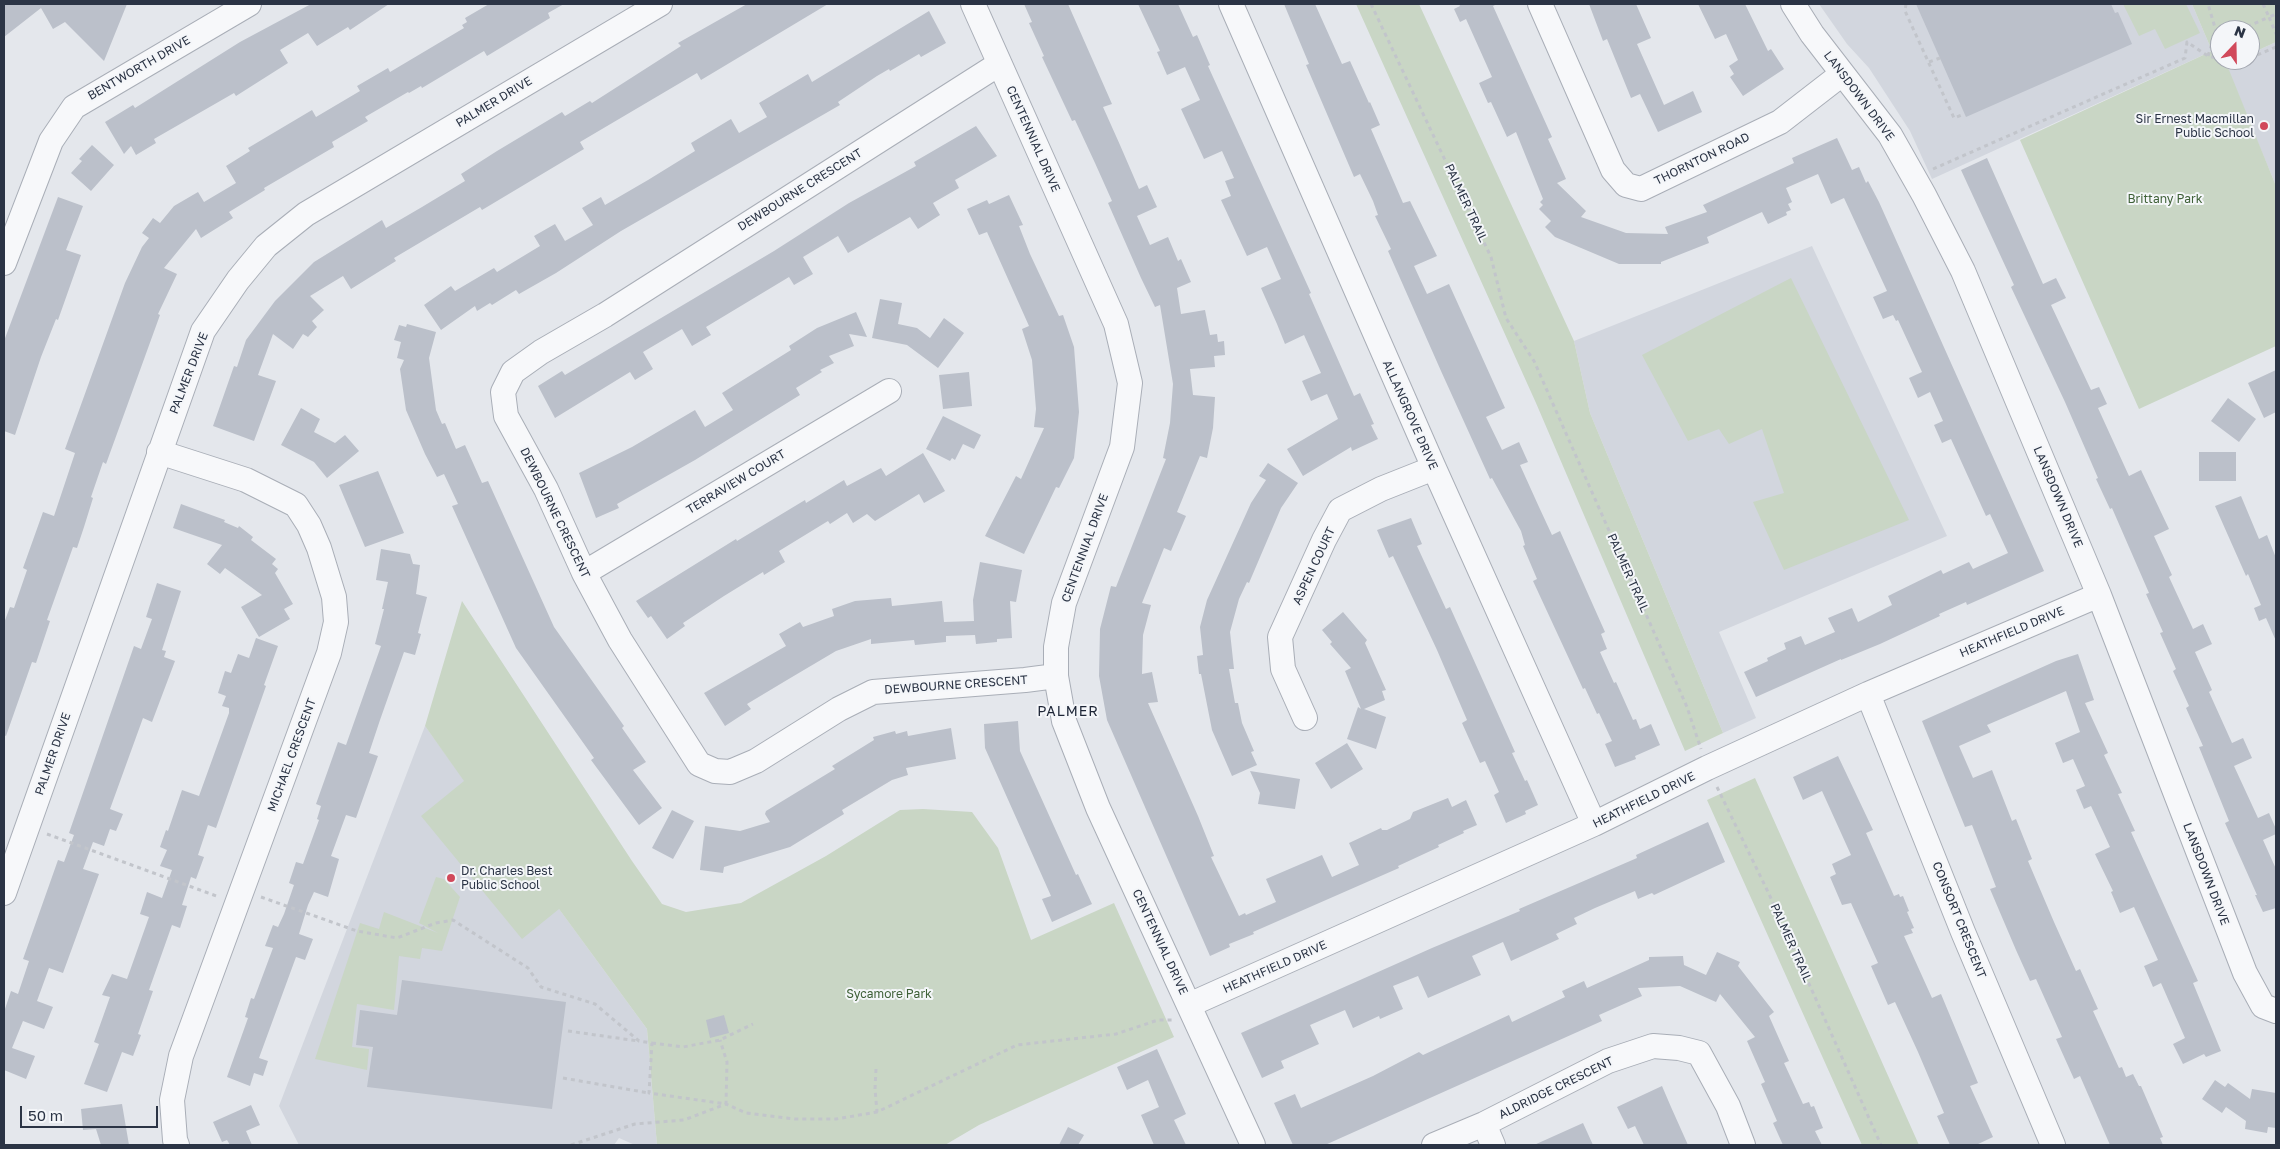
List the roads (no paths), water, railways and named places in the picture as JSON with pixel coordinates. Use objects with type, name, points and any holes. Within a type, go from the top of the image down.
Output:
[{"type":"street","name":"BENTWORTH DRIVE","points":[[4,263],[51,141],[74,107],[214,13],[249,4]]},
{"type":"street","name":"PALMER DRIVE","points":[[4,893],[11,852],[27,827],[203,331],[238,280],[266,246],[306,214],[660,4]]},
{"type":"street","name":"CENTENNIAL DRIVE","points":[[973,4],[1116,324],[1130,383],[1122,447],[1064,603],[1056,647],[1056,676],[1064,721],[1098,808],[1253,1145]]},
{"type":"street","name":"ALLANGROVE DRIVE","points":[[1231,4],[1434,468],[1594,824]]},
{"type":"street","name":"THORNTON ROAD","points":[[1540,4],[1613,170],[1626,185],[1641,189],[1780,122],[1842,74]]},
{"type":"street","name":"LANSDOWN DRIVE","points":[[1793,4],[1803,21],[1842,74],[1890,135],[1963,271],[2099,595],[2245,973],[2263,1006],[2276,1011]]},
{"type":"street","name":"DEWBOURNE CRESCENT","points":[[999,64],[605,315],[541,352],[513,372],[503,392],[506,416],[546,489],[584,573],[620,640],[699,764],[716,770],[730,772],[756,761],[839,709],[873,692],[1056,676]]},
{"type":"street","name":"TERRAVIEW COURT","points":[[584,573],[889,391]]},
{"type":"street","name":"MICHAEL CRESCENT","points":[[160,452],[246,480],[296,505],[319,548],[334,597],[336,622],[329,653],[182,1056],[172,1100],[174,1140],[177,1145]]},
{"type":"street","name":"ASPEN COURT","points":[[1305,718],[1283,669],[1280,637],[1324,540],[1340,510],[1381,489],[1434,468]]},
{"type":"street","name":"HEATHFIELD DRIVE","points":[[1193,1013],[1594,824],[1707,768],[1868,694],[2099,595]]},
{"type":"street","name":"CONSORT CRESCENT","points":[[1868,694],[1963,932],[2053,1145]]},
{"type":"street","name":"ALDRIDGE CRESCENT","points":[[1434,1145],[1488,1134],[1608,1062],[1653,1046],[1679,1048],[1699,1053],[1728,1106],[1743,1145]]},
{"type":"place","name":"Sir Ernest Macmillan Public School","points":[[2264,126]]},
{"type":"place","name":"Dr. Charles Best Public School","points":[[451,878]]},
{"type":"district","name":"PALMER","points":[[1068,712]]},
{"type":"park label","name":"Brittany Park","points":[[2165,199]]},
{"type":"park label","name":"Sycamore Park","points":[[889,994]]}]
